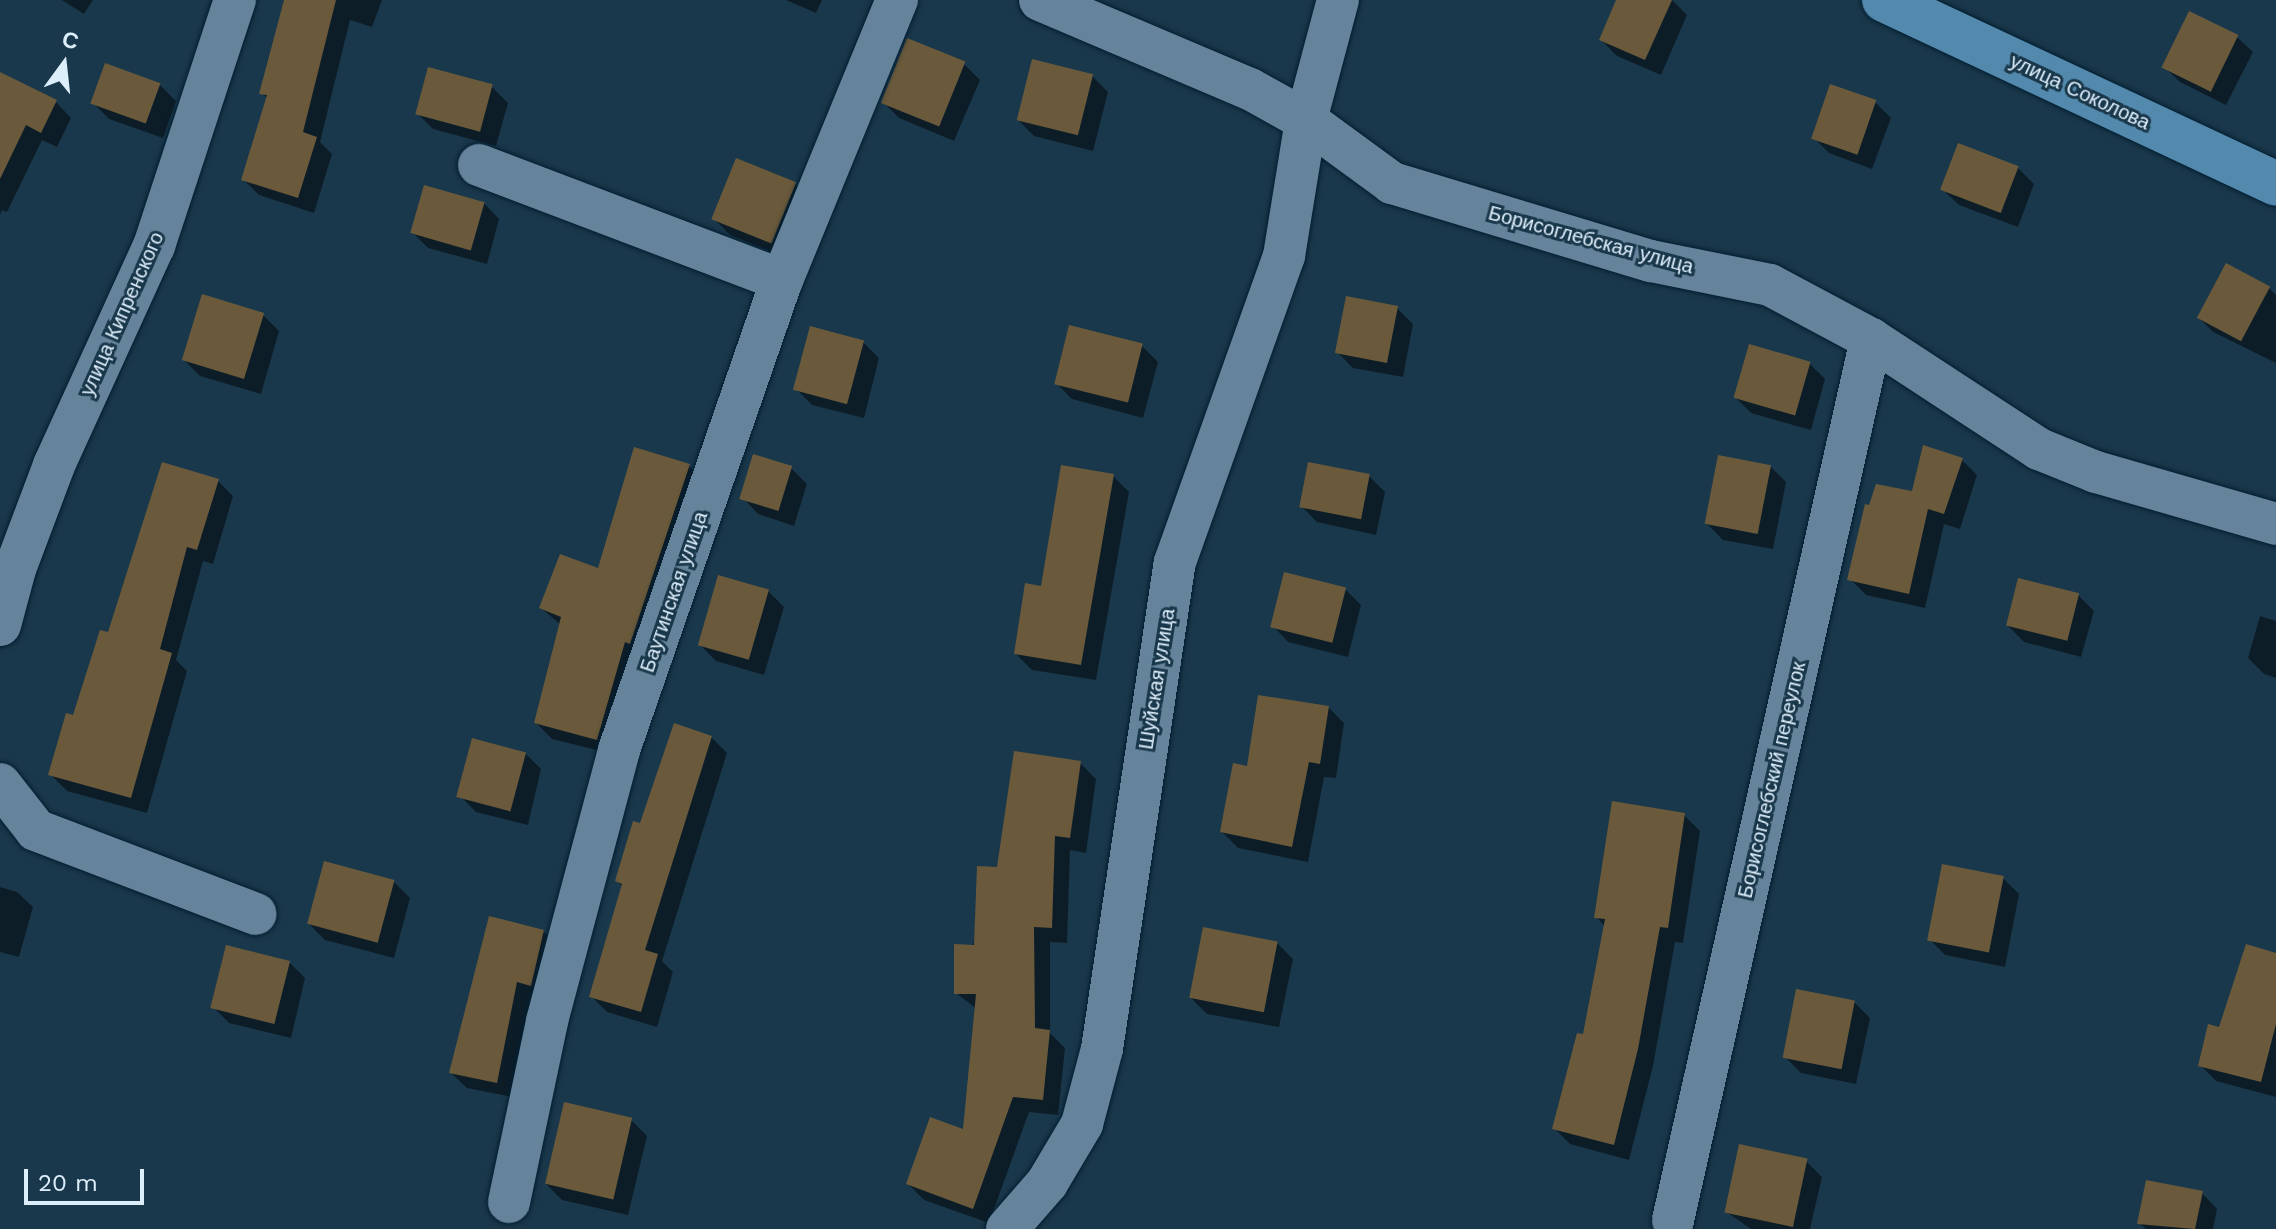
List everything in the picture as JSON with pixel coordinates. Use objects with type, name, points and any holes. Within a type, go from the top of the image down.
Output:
[{"type":"main road","name":"улица Соколова","points":[[1884,0],[2276,184]]},
{"type":"street","name":"улица Кипренского","points":[[0,625],[15,569],[54,465],[154,246],[235,0]]},
{"type":"street","name":"Баутинская улица","points":[[509,1202],[547,1021],[615,764],[782,280],[897,0]]},
{"type":"street","name":"Борисоглебская улица","points":[[1040,0],[1250,89],[1306,120],[1392,183],[1651,261],[1770,285],[1871,339],[2039,449],[2096,472],[2276,524]]},
{"type":"street","name":"Шуйская улица","points":[[1007,1229],[1047,1183],[1082,1124],[1102,1049],[1175,562],[1284,256],[1306,120],[1338,0]]},
{"type":"street","points":[[479,165],[782,280]]},
{"type":"street","name":"Борисоглебский переулок","points":[[1673,1220],[1871,339]]},
{"type":"street","points":[[0,784],[36,830],[256,914]]},
{"type":"building","points":[[284,0],[336,0],[303,132],[317,137],[298,198],[241,180],[267,95],[259,94]]},
{"type":"building","points":[[1616,0],[1672,0],[1645,60],[1599,40]]},
{"type":"building","points":[[2189,11],[2238,35],[2211,92],[2161,68]]},
{"type":"building","points":[[907,38],[965,62],[939,127],[881,103]]},
{"type":"building","points":[[1032,59],[1093,74],[1078,135],[1017,120]]},
{"type":"building","points":[[105,63],[160,83],[146,124],[90,103]]},
{"type":"building","points":[[428,67],[493,84],[480,132],[415,114]]},
{"type":"building","points":[[0,72],[57,100],[41,133],[26,125],[0,179]]},
{"type":"building","points":[[1830,84],[1876,100],[1857,155],[1811,139]]},
{"type":"building","points":[[1958,143],[2019,166],[2001,213],[1940,190]]},
{"type":"building","points":[[736,158],[796,182],[772,244],[711,219]]},
{"type":"building","points":[[424,185],[485,202],[471,250],[410,233]]},
{"type":"building","points":[[2226,263],[2270,286],[2241,341],[2197,318]]},
{"type":"building","points":[[202,294],[264,313],[244,379],[182,360]]},
{"type":"building","points":[[1346,296],[1398,306],[1387,363],[1335,353]]},
{"type":"building","points":[[1069,325],[1143,343],[1128,403],[1054,384]]},
{"type":"building","points":[[810,326],[864,340],[847,404],[793,390]]},
{"type":"building","points":[[1749,344],[1811,362],[1795,415],[1734,398]]},
{"type":"building","points":[[1923,445],[1963,458],[1944,514],[1928,509],[1909,594],[1847,580],[1865,504],[1869,505],[1876,484],[1912,491]]},
{"type":"building","points":[[634,447],[690,464],[630,644],[625,642],[597,740],[534,723],[561,617],[539,608],[560,554],[598,568]]},
{"type":"building","points":[[753,454],[792,466],[778,511],[739,499]]},
{"type":"building","points":[[1718,455],[1771,465],[1758,534],[1705,524]]},
{"type":"building","points":[[162,462],[219,479],[197,550],[187,547],[160,649],[172,653],[131,798],[48,775],[66,713],[73,715],[100,630],[108,632]]},
{"type":"building","points":[[1308,462],[1370,474],[1361,519],[1299,507]]},
{"type":"building","points":[[1061,465],[1114,474],[1081,665],[1014,654],[1025,583],[1041,586]]},
{"type":"building","points":[[1284,572],[1346,587],[1332,643],[1270,627]]},
{"type":"building","points":[[718,575],[769,590],[749,660],[698,645]]},
{"type":"building","points":[[2018,578],[2079,593],[2067,641],[2006,626]]},
{"type":"building","points":[[1258,695],[1329,706],[1320,764],[1309,762],[1292,847],[1220,832],[1233,763],[1247,766]]},
{"type":"building","points":[[674,723],[712,736],[645,950],[658,954],[641,1012],[589,997],[622,884],[615,881],[633,821],[640,823]]},
{"type":"building","points":[[472,738],[526,752],[510,811],[456,797]]},
{"type":"building","points":[[1014,751],[1081,761],[1070,838],[1055,836],[1052,928],[1034,927],[1035,1028],[1050,1030],[1043,1100],[1013,1097],[973,1209],[906,1184],[930,1117],[963,1129],[976,994],[954,994],[954,944],[974,945],[977,866],[997,867]]},
{"type":"building","points":[[1612,801],[1685,813],[1668,928],[1660,927],[1638,1049],[1614,1145],[1552,1129],[1577,1033],[1583,1034],[1605,919],[1594,918]]},
{"type":"building","points":[[324,861],[395,880],[378,943],[307,924]]},
{"type":"building","points":[[1942,864],[2004,876],[1989,953],[1927,941]]},
{"type":"building","points":[[489,916],[544,930],[531,986],[517,982],[497,1083],[449,1073]]},
{"type":"building","points":[[1203,927],[1278,942],[1264,1012],[1189,998]]},
{"type":"building","points":[[2246,944],[2276,953],[2276,1024],[2261,1082],[2198,1066],[2208,1024],[2219,1027]]},
{"type":"building","points":[[226,945],[290,961],[274,1024],[210,1008]]},
{"type":"building","points":[[1796,989],[1855,1000],[1842,1069],[1783,1058]]},
{"type":"building","points":[[564,1102],[632,1118],[613,1200],[545,1184]]},
{"type":"building","points":[[1739,1144],[1807,1159],[1793,1227],[1724,1212]]},
{"type":"building","points":[[2146,1180],[2203,1191],[2195,1229],[2137,1224]]}]
